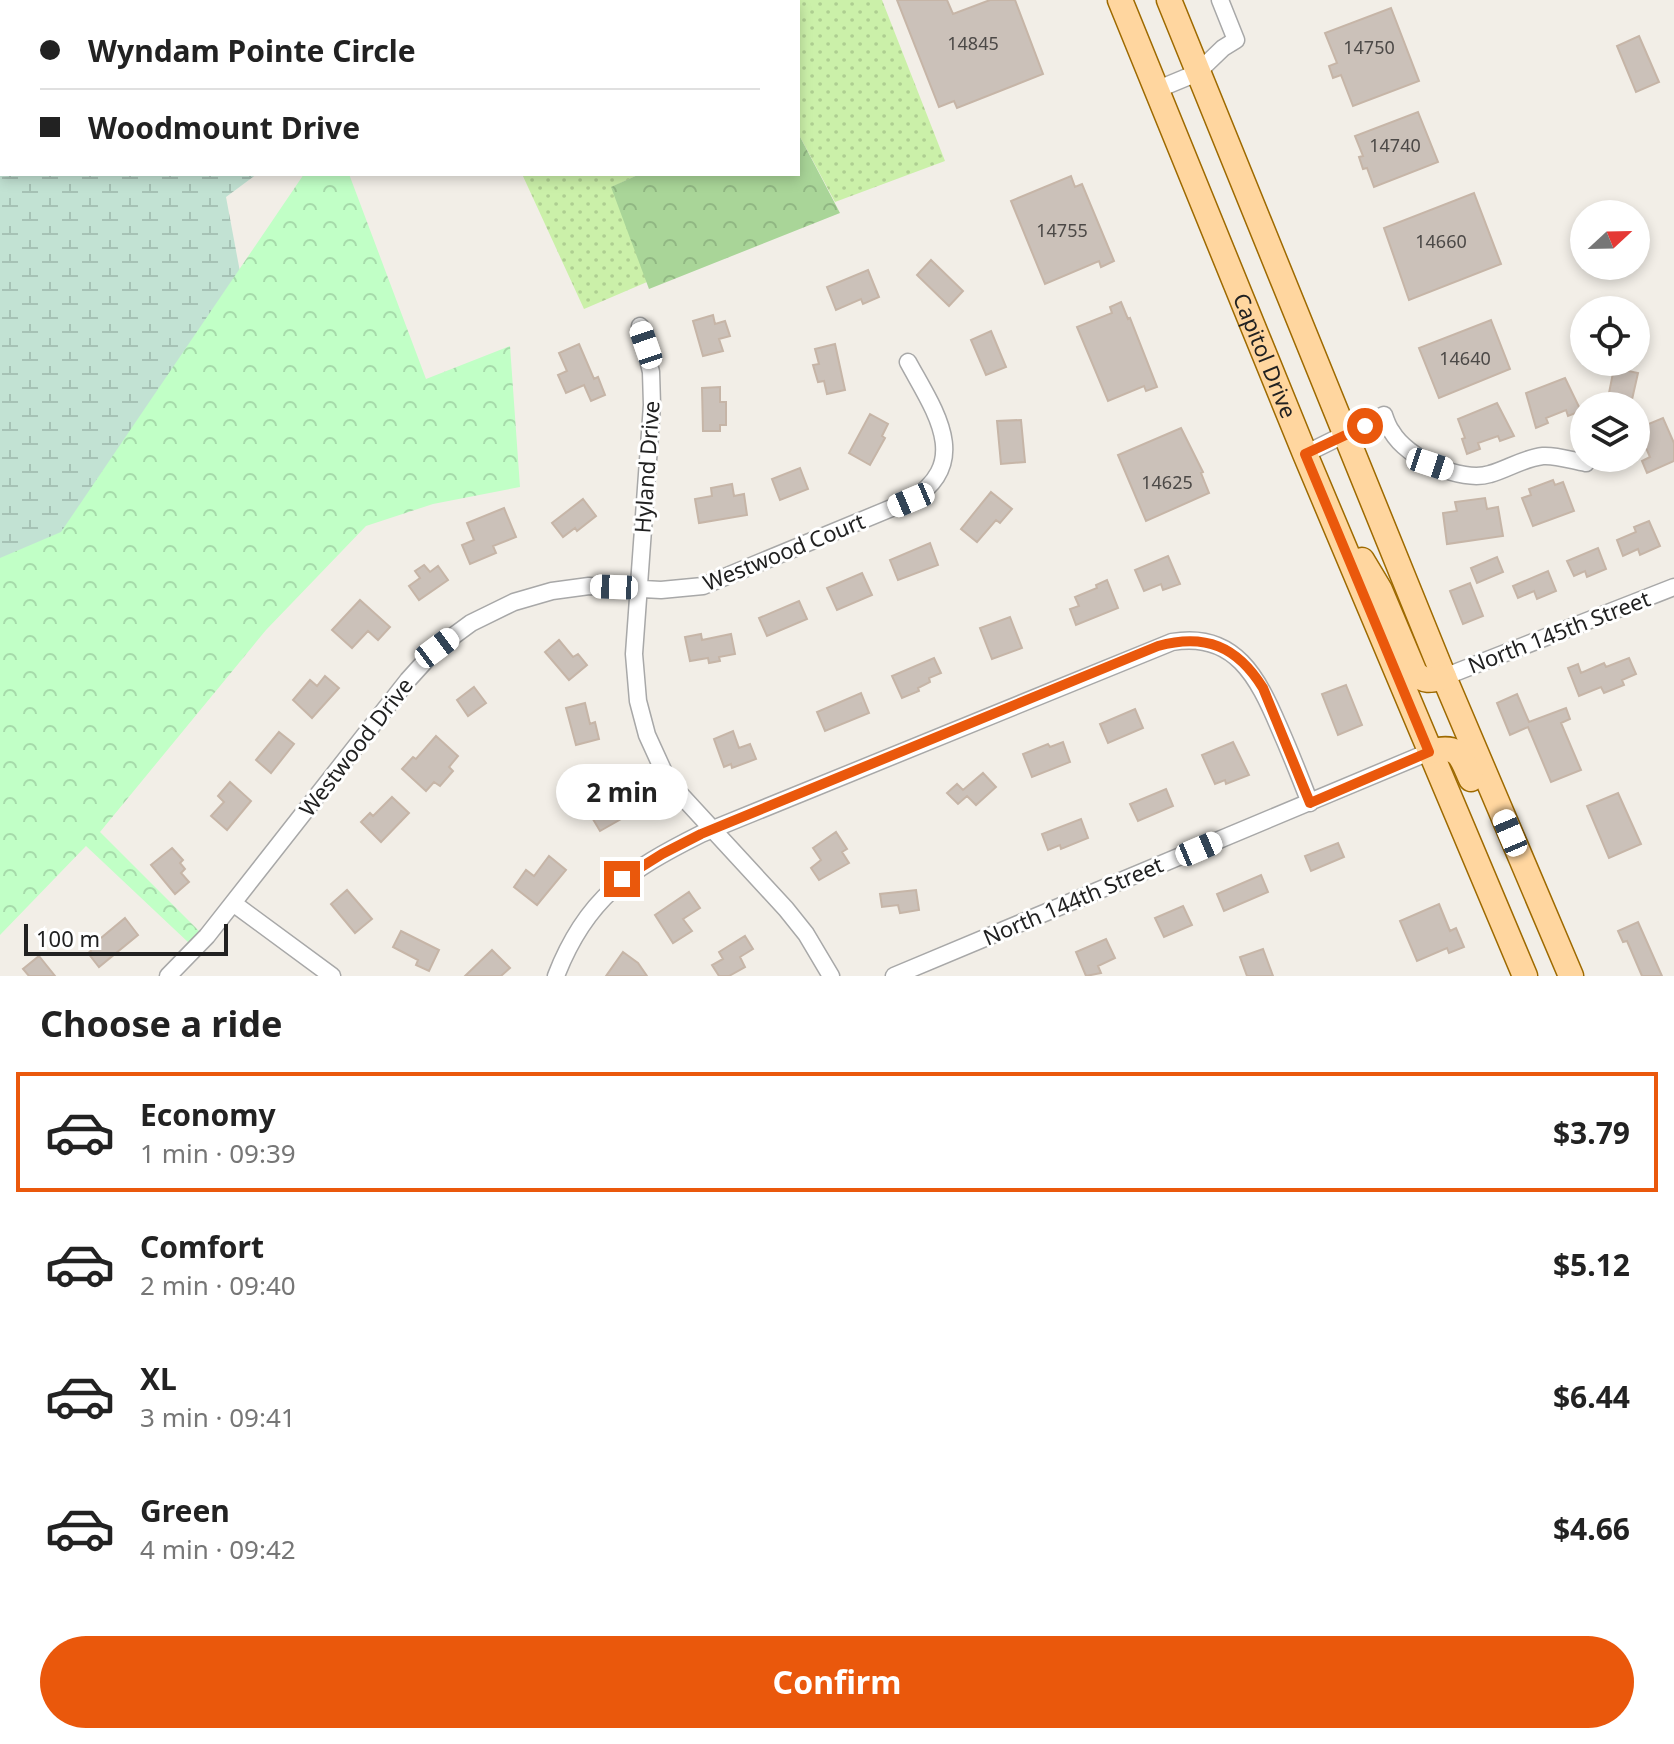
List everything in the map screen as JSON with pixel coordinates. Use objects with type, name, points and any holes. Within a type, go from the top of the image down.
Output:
[{"type":"main road","name":"Capitol Drive","points":[[1120,0],[1335,527],[1525,976]]},
{"type":"main road","name":"Capitol Drive","points":[[1169,0],[1444,677],[1571,976]]},
{"type":"main road","points":[[1335,527],[1374,579],[1415,673],[1429,681],[1444,677]]},
{"type":"main road","points":[[1429,752],[1449,748],[1461,756],[1487,816],[1521,858]]},
{"type":"street","points":[[1156,90],[1197,73],[1236,40],[1220,0]]},
{"type":"street","name":"Hyland Drive","points":[[640,326],[651,372],[652,405],[638,588],[635,678],[647,735],[668,781],[806,934],[831,976]]},
{"type":"street","name":"Westwood Court","points":[[638,588],[684,589],[717,582],[925,492],[942,470],[945,446],[935,413],[908,362]]},
{"type":"street","points":[[1305,454],[1384,415],[1392,433],[1407,450],[1430,464],[1464,475],[1488,475],[1544,456],[1570,460]]},
{"type":"street","name":"Westwood Drive","points":[[168,976],[193,953],[408,680],[437,648],[471,623],[514,602],[552,591],[589,586],[638,588]]},
{"type":"street","name":"North 145th Street","points":[[1444,677],[1674,587]]},
{"type":"street","points":[[556,976],[584,921],[622,879],[662,854],[713,830],[1158,646],[1187,640],[1207,642],[1243,661],[1263,688],[1310,803]]},
{"type":"street","name":"North 144th Street","points":[[894,976],[1429,752]]},
{"type":"street","points":[[233,903],[332,976]]},
{"type":"green space","points":[[800,0],[882,0],[945,161],[835,202],[800,137]]},
{"type":"green space","points":[[800,137],[840,213],[649,289],[611,187],[636,176],[800,176]]},
{"type":"green space","points":[[0,176],[254,176],[226,197],[269,427],[0,849]]},
{"type":"green space","points":[[303,176],[350,176],[426,379],[510,346],[520,487],[433,504],[366,526],[266,630],[100,832],[201,933],[190,944],[86,846],[0,935],[0,558],[61,532]]},
{"type":"green space","points":[[523,176],[636,176],[612,187],[647,282],[584,309]]},
{"type":"building","points":[[897,0],[947,0],[953,14],[990,0],[1015,0],[1043,74],[957,108],[954,101],[939,107]]},
{"type":"building","points":[[1391,8],[1419,81],[1353,106],[1341,75],[1333,78],[1329,66],[1337,63],[1325,33]]},
{"type":"building","points":[[1639,36],[1659,82],[1636,92],[1617,46]]},
{"type":"building","points":[[1418,112],[1438,162],[1374,187],[1367,168],[1363,169],[1359,157],[1363,156],[1355,136]]},
{"type":"building","points":[[1071,176],[1075,187],[1082,184],[1114,261],[1101,267],[1099,261],[1045,284],[1011,201]]},
{"type":"building","points":[[1474,193],[1501,264],[1409,300],[1384,228]]},
{"type":"building","points":[[931,260],[963,291],[949,306],[917,275]]},
{"type":"building","points":[[868,270],[879,297],[863,304],[861,299],[836,310],[827,287]]},
{"type":"building","points":[[1121,302],[1157,387],[1146,391],[1144,386],[1108,401],[1077,327],[1112,313],[1110,307]]},
{"type":"building","points":[[713,315],[715,324],[725,321],[730,336],[719,339],[723,351],[703,356],[693,321]]},
{"type":"building","points":[[1491,320],[1510,369],[1439,398],[1419,348]]},
{"type":"building","points":[[991,331],[1006,367],[986,375],[971,340]]},
{"type":"building","points":[[579,344],[594,379],[598,377],[605,395],[591,401],[584,385],[566,393],[558,375],[567,371],[559,353]]},
{"type":"building","points":[[835,344],[845,390],[827,394],[824,381],[818,382],[813,365],[819,364],[815,349]]},
{"type":"building","points":[[1612,376],[1637,376],[1634,392],[1609,392]]},
{"type":"building","points":[[1565,378],[1572,392],[1570,415],[1566,410],[1546,418],[1548,423],[1536,428],[1526,393]]},
{"type":"building","points":[[720,387],[720,402],[726,402],[726,425],[720,425],[720,431],[703,431],[702,388]]},
{"type":"building","points":[[1497,403],[1514,436],[1500,441],[1498,436],[1478,443],[1480,449],[1467,454],[1458,419]]},
{"type":"building","points":[[870,414],[888,424],[882,436],[885,438],[870,465],[849,453]]},
{"type":"building","points":[[1663,418],[1674,443],[1674,461],[1650,472],[1650,423]]},
{"type":"building","points":[[1021,420],[1025,462],[1001,464],[997,421]]},
{"type":"building","points":[[1181,428],[1203,472],[1209,493],[1146,521],[1118,455]]},
{"type":"building","points":[[800,468],[808,489],[780,500],[772,479]]},
{"type":"building","points":[[1553,480],[1555,485],[1563,482],[1574,511],[1533,526],[1522,498],[1531,495],[1529,489]]},
{"type":"building","points":[[732,484],[734,496],[744,494],[747,515],[699,523],[695,499],[712,496],[711,488]]},
{"type":"building","points":[[991,492],[1012,509],[1000,523],[996,520],[977,542],[961,529]]},
{"type":"building","points":[[1485,498],[1487,509],[1498,507],[1503,536],[1447,544],[1443,513],[1457,511],[1455,502]]},
{"type":"building","points":[[583,499],[596,516],[577,531],[575,528],[563,537],[552,523]]},
{"type":"building","points":[[504,508],[516,537],[493,546],[496,553],[470,564],[462,545],[474,540],[467,523]]},
{"type":"building","points":[[1649,521],[1660,546],[1640,555],[1638,549],[1623,556],[1617,540],[1636,532],[1634,527]]},
{"type":"building","points":[[930,543],[938,565],[898,580],[890,560]]},
{"type":"building","points":[[1598,548],[1606,569],[1587,577],[1585,571],[1574,576],[1567,561]]},
{"type":"building","points":[[1168,556],[1180,584],[1163,590],[1161,584],[1144,591],[1135,570]]},
{"type":"building","points":[[1497,557],[1503,572],[1477,583],[1471,568]]},
{"type":"building","points":[[424,565],[430,572],[438,566],[448,580],[419,600],[409,586],[420,578],[415,571]]},
{"type":"building","points":[[1548,571],[1556,591],[1537,599],[1534,591],[1518,598],[1513,586]]},
{"type":"building","points":[[862,573],[872,595],[837,610],[827,588]]},
{"type":"building","points":[[1107,580],[1118,608],[1076,625],[1070,609],[1079,606],[1075,597]]},
{"type":"building","points":[[1470,583],[1483,616],[1463,624],[1450,591]]},
{"type":"building","points":[[360,600],[390,627],[378,640],[368,631],[352,648],[332,630]]},
{"type":"building","points":[[799,601],[807,619],[767,636],[759,618]]},
{"type":"building","points":[[1010,617],[1022,648],[992,659],[980,628]]},
{"type":"building","points":[[701,634],[702,640],[731,634],[735,654],[709,663],[708,658],[690,661],[685,637]]},
{"type":"building","points":[[559,640],[573,657],[578,654],[587,665],[569,680],[545,652]]},
{"type":"building","points":[[934,658],[941,673],[929,678],[930,682],[918,688],[919,691],[902,698],[892,676]]},
{"type":"building","points":[[1629,658],[1636,674],[1622,680],[1624,685],[1604,693],[1601,687],[1579,696],[1568,668],[1578,664],[1581,673],[1604,663],[1606,667]]},
{"type":"building","points":[[325,676],[339,688],[312,718],[293,700],[310,680],[317,686]]},
{"type":"building","points":[[1346,685],[1362,725],[1338,735],[1322,694]]},
{"type":"building","points":[[474,687],[486,703],[468,716],[457,700]]},
{"type":"building","points":[[861,693],[869,713],[825,731],[817,712]]},
{"type":"building","points":[[1517,694],[1529,722],[1566,708],[1570,719],[1561,723],[1581,770],[1551,782],[1528,727],[1510,735],[1497,703]]},
{"type":"building","points":[[585,703],[590,724],[595,722],[599,739],[576,745],[566,708]]},
{"type":"building","points":[[1135,709],[1143,728],[1108,743],[1100,724]]},
{"type":"building","points":[[733,731],[739,748],[750,744],[756,759],[732,768],[731,764],[724,767],[714,739]]},
{"type":"building","points":[[279,732],[294,744],[271,773],[256,760]]},
{"type":"building","points":[[436,736],[458,756],[449,767],[453,771],[440,786],[434,782],[426,791],[402,769],[413,757],[416,759]]},
{"type":"building","points":[[1063,742],[1070,762],[1032,777],[1023,754]]},
{"type":"building","points":[[1233,742],[1249,775],[1226,784],[1225,780],[1215,784],[1202,755]]},
{"type":"building","points":[[983,773],[996,787],[976,805],[967,796],[958,804],[947,793],[957,784],[963,790]]},
{"type":"building","points":[[230,782],[251,801],[227,830],[211,816],[224,802],[218,796]]},
{"type":"building","points":[[1166,789],[1173,806],[1138,821],[1130,804]]},
{"type":"building","points":[[602,793],[607,803],[625,793],[635,811],[600,831],[584,804]]},
{"type":"building","points":[[1618,793],[1641,844],[1609,858],[1587,806]]},
{"type":"building","points":[[392,797],[409,813],[381,842],[361,822],[370,813],[373,816]]},
{"type":"building","points":[[1081,819],[1088,838],[1061,849],[1060,845],[1048,850],[1042,834]]},
{"type":"building","points":[[836,832],[847,849],[842,852],[849,863],[819,880],[811,868],[821,860],[813,848]]},
{"type":"building","points":[[1338,843],[1344,857],[1311,871],[1305,856]]},
{"type":"building","points":[[172,848],[183,860],[180,863],[185,869],[181,873],[189,882],[175,894],[151,865]]},
{"type":"building","points":[[549,856],[566,870],[537,905],[514,887],[526,870],[534,876]]},
{"type":"building","points":[[1261,875],[1268,892],[1224,911],[1217,894]]},
{"type":"building","points":[[347,890],[372,919],[355,933],[331,904]]},
{"type":"building","points":[[916,890],[919,910],[900,913],[898,905],[882,907],[880,894]]},
{"type":"building","points":[[689,892],[700,908],[683,919],[692,931],[673,943],[655,915]]},
{"type":"building","points":[[1439,904],[1450,931],[1456,928],[1464,947],[1449,953],[1447,948],[1417,961],[1400,921]]},
{"type":"building","points":[[1183,906],[1192,925],[1164,937],[1155,918]]},
{"type":"building","points":[[125,918],[138,935],[99,967],[88,953],[91,951],[89,948]]},
{"type":"building","points":[[1638,922],[1662,976],[1642,976],[1627,941],[1623,942],[1618,931]]},
{"type":"building","points":[[401,931],[439,950],[429,971],[416,965],[418,960],[393,947]]},
{"type":"building","points":[[745,936],[753,949],[740,957],[745,967],[729,976],[719,976],[712,965],[723,959],[719,952]]},
{"type":"building","points":[[1106,939],[1115,958],[1098,966],[1101,973],[1086,976],[1076,952]]},
{"type":"building","points":[[1263,949],[1273,976],[1247,976],[1240,957]]},
{"type":"building","points":[[492,950],[510,968],[501,976],[465,976]]},
{"type":"building","points":[[623,952],[638,963],[647,976],[606,976]]},
{"type":"building","points":[[39,956],[55,976],[29,976],[23,969]]},
{"type":"route","points":[[622,879],[701,834],[1172,642],[1202,641],[1243,661],[1263,688],[1310,803],[1429,752],[1305,454],[1365,426]]}]
